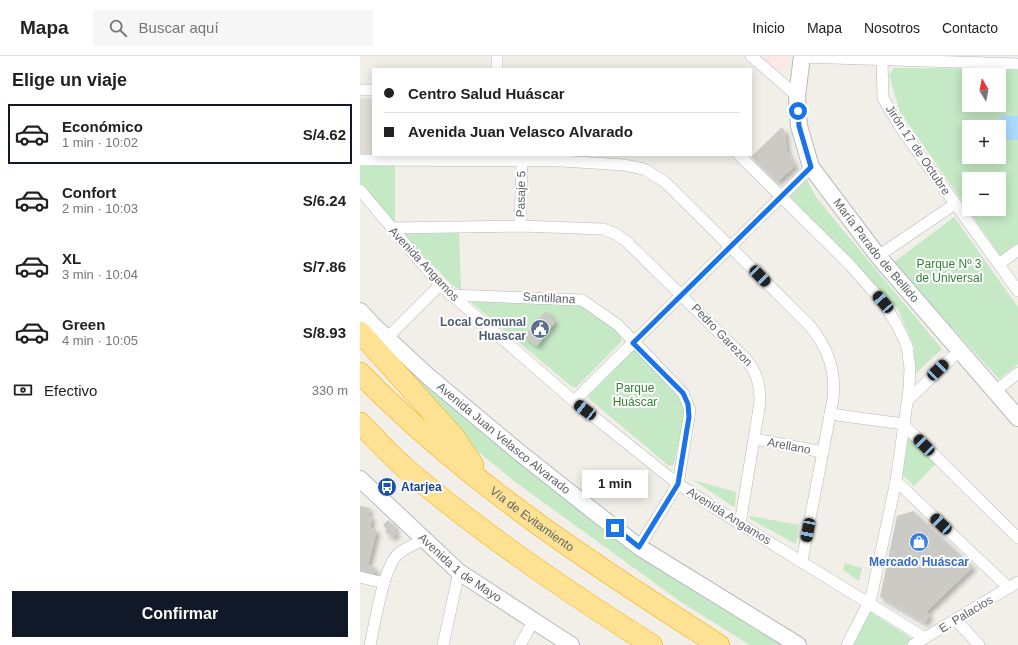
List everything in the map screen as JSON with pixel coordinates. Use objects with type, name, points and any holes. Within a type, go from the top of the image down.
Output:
[{"type":"highway","points":[[360,332],[455,438],[488,488]]},
{"type":"highway","name":"Vía de Evitamiento","points":[[360,373],[414,425],[488,488],[637,593],[719,645]]},
{"type":"highway","points":[[360,423],[404,467],[460,512],[534,568],[652,645]]},
{"type":"street","points":[[497,56],[497,68]]},
{"type":"street","points":[[751,56],[797,96]]},
{"type":"street","points":[[802,57],[1018,64]]},
{"type":"street","name":"María Parado de Bellido","points":[[802,57],[797,96],[799,126],[811,167],[878,256],[1018,418]]},
{"type":"street","name":"Jirón 17 de Octubre","points":[[882,60],[883,98],[900,127],[1018,291]]},
{"type":"street","points":[[360,90],[372,90]]},
{"type":"street","points":[[740,156],[850,265],[883,302],[896,323],[907,346],[909,357],[908,400],[903,424],[896,481],[868,602],[847,645]]},
{"type":"street","points":[[360,160],[389,157],[522,162],[562,158],[634,166],[652,172],[666,182],[810,326],[829,356],[834,377],[830,414],[802,561]]},
{"type":"street","name":"Pasaje 5","points":[[520,226],[522,162]]},
{"type":"street","points":[[574,401],[730,245],[811,167]]},
{"type":"street","name":"Avenida Angamos","points":[[360,190],[450,295],[574,401],[678,484],[925,638]]},
{"type":"street","points":[[878,256],[955,204]]},
{"type":"street","name":"Pedro Garezon","points":[[391,228],[520,226],[603,229],[616,234],[682,294],[746,359],[756,373],[760,393],[755,439],[740,524]]},
{"type":"street","points":[[999,264],[1018,250]]},
{"type":"street","points":[[387,338],[440,285]]},
{"type":"street","name":"Santillana","points":[[450,295],[582,300],[618,325],[633,343],[683,393],[688,404],[689,417],[678,484],[639,547]]},
{"type":"street","name":"Avenida Juan Velasco Alvarado","points":[[360,311],[387,338],[520,453],[639,547],[798,645]]},
{"type":"street","points":[[908,400],[959,350]]},
{"type":"street","points":[[994,392],[1018,372]]},
{"type":"street","points":[[830,414],[903,424],[1018,538]]},
{"type":"street","name":"Arellano","points":[[755,439],[823,452]]},
{"type":"street","name":"Avenida 1 de Mayo","points":[[360,479],[459,572],[533,622],[571,645]]},
{"type":"street","points":[[896,481],[1013,585]]},
{"type":"street","points":[[370,645],[384,583],[392,562],[397,555],[424,539]]},
{"type":"street","points":[[443,645],[459,572]]},
{"type":"street","points":[[360,578],[384,583]]},
{"type":"street","name":"E. Palacios","points":[[913,645],[1013,585]]},
{"type":"street","points":[[956,620],[979,645]]},
{"type":"street","points":[[520,645],[533,622]]},
{"type":"shaded area","points":[[761,56],[789,56],[788,70],[774,70]]},
{"type":"shaded area","points":[[360,98],[372,99],[372,154],[360,154]]},
{"type":"green space","points":[[894,68],[962,69],[962,112],[1006,112],[1006,69],[1018,69],[1018,246],[1002,258],[973,216],[1006,216],[1006,172],[962,172],[962,201],[900,112],[889,75]]},
{"type":"green space","points":[[360,163],[395,164],[395,222],[390,222],[360,184]]},
{"type":"green space","points":[[807,179],[814,194],[828,212],[942,349],[915,374],[914,346],[898,309],[790,197]]},
{"type":"green space","name":"Parque Nº 3 de Universal","points":[[954,217],[1018,307],[1018,364],[999,379],[893,263]]},
{"type":"green space","points":[[459,233],[461,290],[452,285],[403,234]]},
{"type":"green space","points":[[472,300],[577,303],[611,325],[621,336],[621,342],[577,387],[572,387],[472,303]]},
{"type":"green space","name":"Parque Huáscar","points":[[634,349],[680,396],[685,412],[674,465],[669,466],[587,397]]},
{"type":"green space","points":[[392,350],[520,462],[643,559],[785,645],[750,645],[681,602],[514,481],[464,440],[420,395]]},
{"type":"green space","points":[[908,438],[936,463],[914,486],[900,472]]},
{"type":"green space","points":[[693,480],[736,492],[735,506],[734,507]]},
{"type":"green space","points":[[750,516],[799,525],[796,544],[750,519]]},
{"type":"green space","points":[[845,563],[862,568],[859,581],[843,570]]},
{"type":"green space","points":[[869,611],[911,638],[911,641],[905,645],[850,645]]},
{"type":"water","points":[[1001,115],[1018,116],[1018,140],[1006,140],[1006,120],[1001,120]]},
{"type":"building","points":[[782,127],[785,132],[787,151],[795,166],[777,182],[751,157]]},
{"type":"building","name":"Local Comunal Huascar","points":[[546,311],[555,322],[537,346],[523,336]]},
{"type":"building","points":[[360,506],[370,508],[368,516],[372,517],[370,528],[377,530],[368,565],[376,568],[373,576],[360,573]]},
{"type":"building","name":"Mercado Huáscar","points":[[913,511],[973,567],[926,612],[930,615],[925,623],[880,597],[897,516]]},
{"type":"building","points":[[388,520],[396,528],[394,530],[397,533],[393,538],[385,532],[387,530],[383,525]]},
{"type":"place","name":"Local Comunal Huascar","points":[[540,329]]},
{"type":"place","name":"Atarjea","points":[[387,487]]},
{"type":"place","name":"Mercado Huáscar","points":[[919,542]]},
{"type":"route","points":[[615,528],[639,547],[678,484],[690,410],[683,393],[633,343],[730,245],[811,167],[799,126],[798,111]]}]
